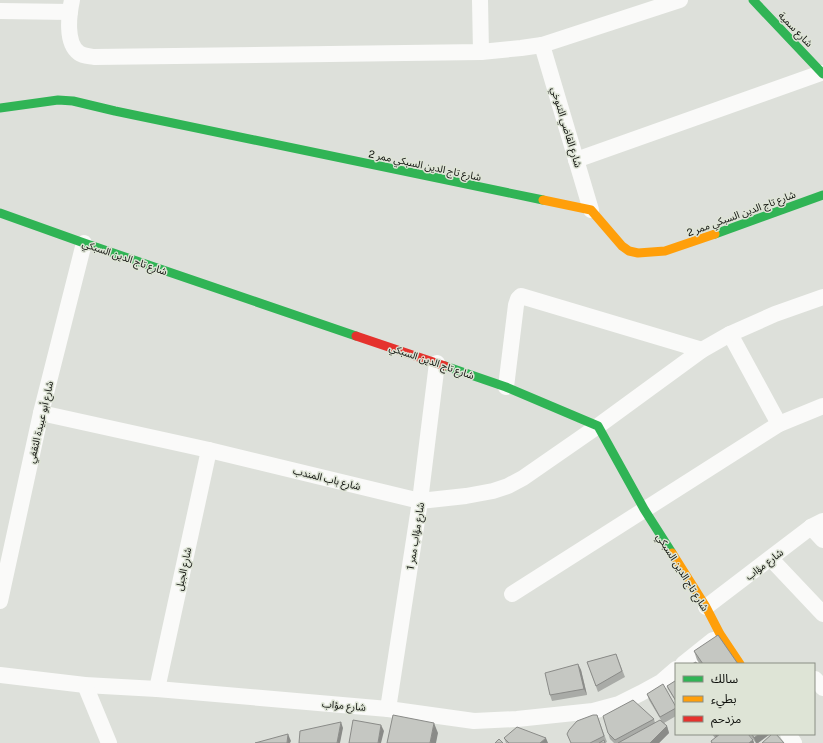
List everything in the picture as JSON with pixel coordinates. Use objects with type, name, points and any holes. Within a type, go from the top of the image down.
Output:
[{"type":"street","points":[[480,0],[481,52]]},
{"type":"street","points":[[0,11],[71,6],[71,42],[75,49],[83,55],[94,57],[481,52],[542,45],[680,0]]},
{"type":"street","name":"شارع سمية","points":[[753,0],[822,74]]},
{"type":"street","name":"شارع القاضي التنوخي","points":[[542,45],[591,210]]},
{"type":"street","points":[[576,160],[822,74]]},
{"type":"street","name":"شارع تاج الدين السبكي ممر 2","points":[[0,108],[58,100],[73,101],[115,112],[591,210],[622,246],[629,251],[638,253],[665,251],[689,244],[823,195]]},
{"type":"street","name":"شارع تاج الدين السبكي","points":[[0,212],[84,243],[438,362],[506,387],[598,426],[644,509],[739,663]]},
{"type":"street","name":"شارع أبو عبيدة الثقفي","points":[[0,601],[41,413],[84,243]]},
{"type":"street","points":[[506,387],[516,305],[521,296],[702,350]]},
{"type":"street","name":"شارع باب المندب","points":[[41,413],[209,450],[420,501],[493,491],[508,486],[523,478],[598,426],[702,350],[730,334],[775,314],[823,298]]},
{"type":"street","points":[[730,334],[778,424]]},
{"type":"street","name":"شارع مؤاب ممر 1","points":[[388,708],[420,501],[438,362]]},
{"type":"street","points":[[512,594],[778,424],[823,406]]},
{"type":"street","name":"شارع الجبل","points":[[157,688],[209,450]]},
{"type":"street","points":[[817,524],[823,540]]},
{"type":"street","name":"شارع مؤاب","points":[[706,607],[817,524]]},
{"type":"street","points":[[772,559],[823,614]]},
{"type":"street","points":[[684,663],[720,634]]},
{"type":"street","name":"شارع مؤاب","points":[[0,675],[85,685],[157,688],[388,708],[474,722],[593,711],[618,704],[641,693],[661,682],[675,670]]},
{"type":"street","points":[[85,685],[109,743]]},
{"type":"building","points":[[718,635],[737,663],[702,663],[694,651]]},
{"type":"building","points":[[616,654],[622,671],[596,686],[587,662]]},
{"type":"building","points":[[578,664],[584,689],[550,695],[545,673]]},
{"type":"building","points":[[675,681],[675,699],[667,686]]},
{"type":"building","points":[[663,684],[675,705],[675,709],[660,717],[647,694]]},
{"type":"building","points":[[633,700],[654,719],[615,740],[608,733],[603,716]]},
{"type":"building","points":[[393,715],[434,723],[430,743],[387,743]]},
{"type":"building","points":[[597,715],[604,736],[590,743],[571,743],[567,734],[569,730],[577,721]]},
{"type":"building","points":[[353,720],[381,725],[378,743],[349,743]]},
{"type":"building","points":[[660,720],[667,726],[650,743],[618,743]]},
{"type":"building","points":[[341,722],[337,743],[299,743],[300,731]]},
{"type":"building","points":[[517,727],[546,738],[540,743],[509,743],[504,738]]},
{"type":"building","points":[[288,734],[287,743],[255,743]]},
{"type":"building","points":[[719,735],[749,735],[753,740],[749,743],[712,743],[711,741]]},
{"type":"building","points":[[771,735],[777,735],[784,743],[762,743]]},
{"type":"building","points":[[499,739],[503,743],[495,743]]},
{"type":"traffic: fast","points":[[753,0],[823,74]]},
{"type":"traffic: fast","points":[[0,108],[58,100],[73,101],[543,200]]},
{"type":"traffic: fast","points":[[715,234],[823,195]]},
{"type":"traffic: fast","points":[[0,213],[356,336]]},
{"type":"traffic: fast","points":[[445,366],[506,387],[598,426],[644,509],[672,553]]},
{"type":"traffic: slow","points":[[543,200],[591,210],[622,246],[629,251],[638,253],[665,251],[715,234]]},
{"type":"traffic: slow","points":[[672,553],[706,607],[720,634],[739,663]]},
{"type":"traffic: jam","points":[[356,336],[445,366]]}]
